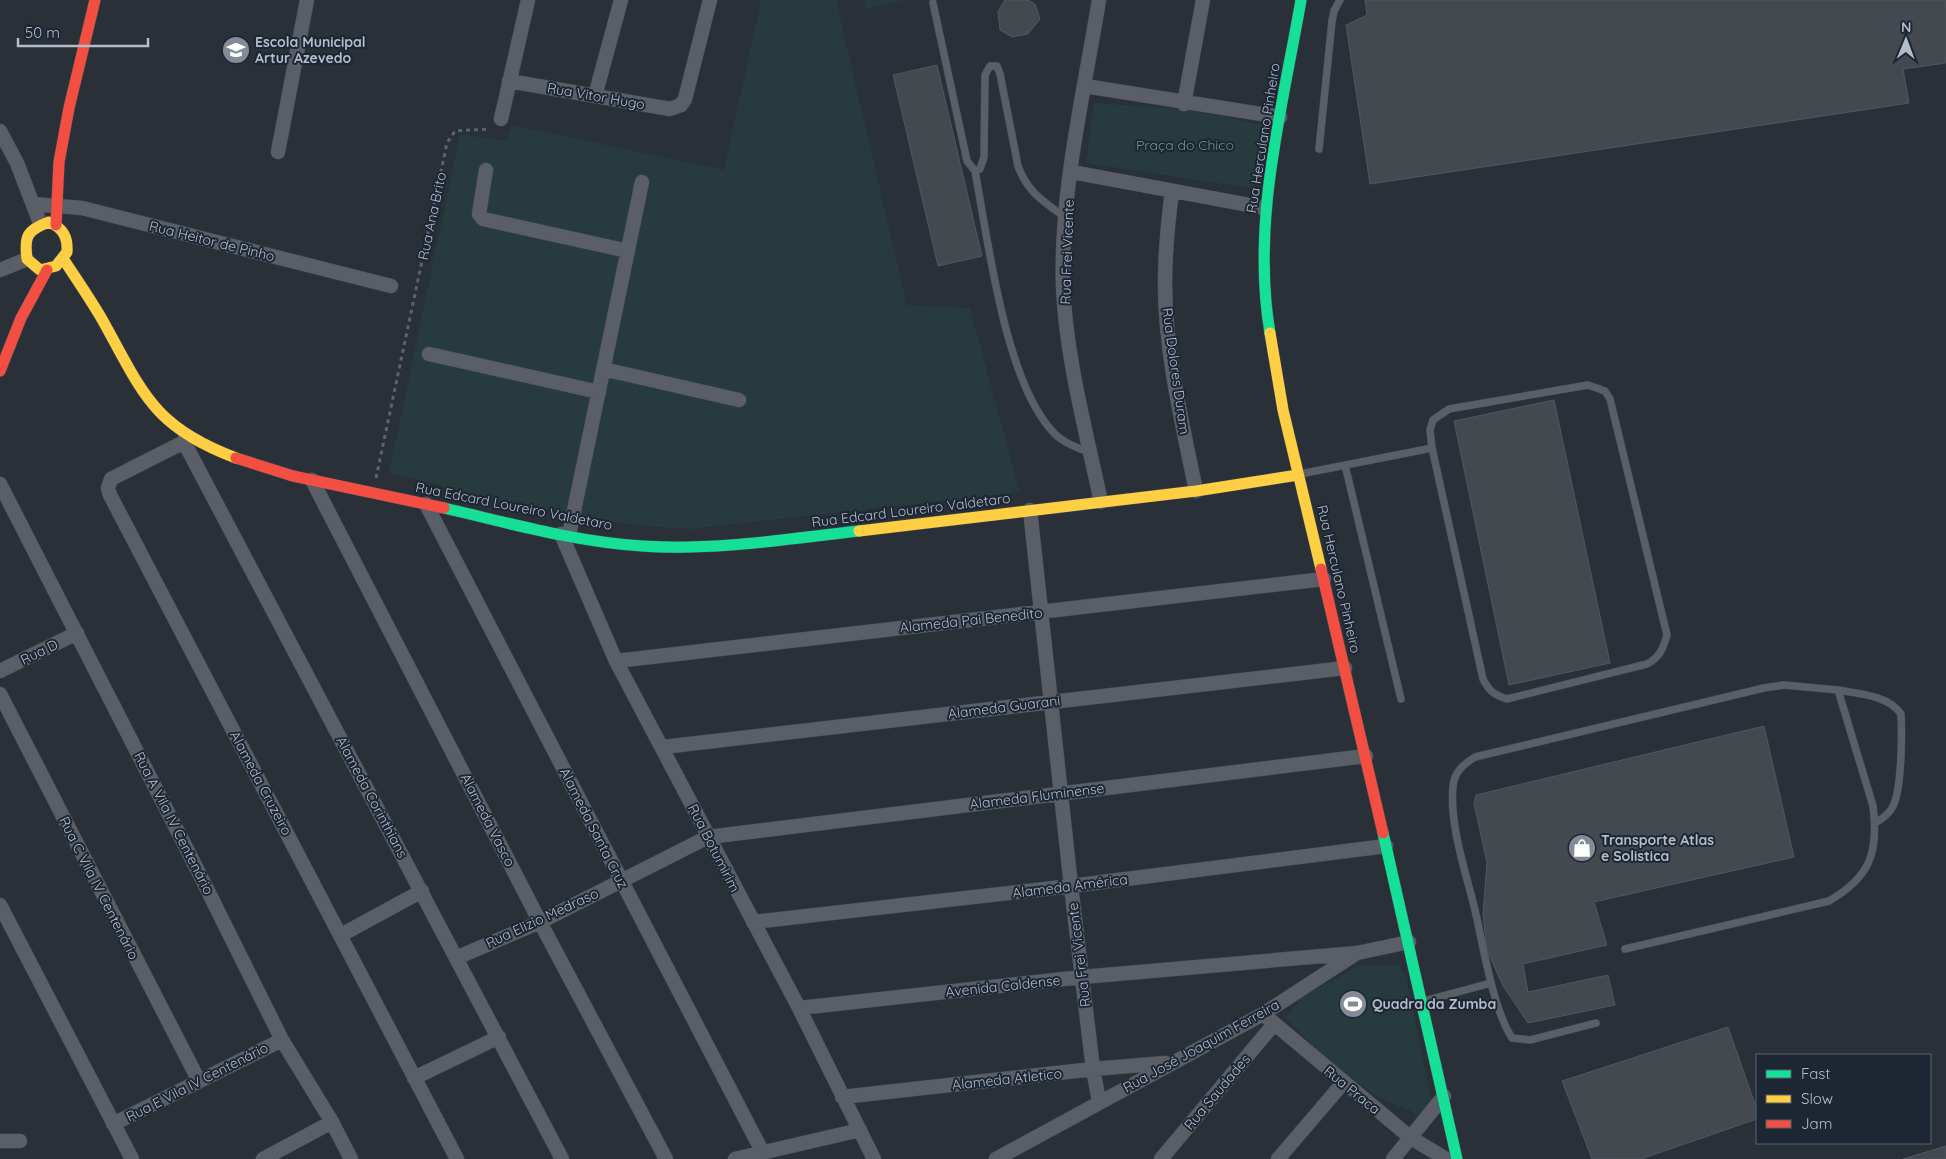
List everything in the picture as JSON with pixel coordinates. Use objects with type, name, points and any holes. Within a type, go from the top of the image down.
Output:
[{"type":"street","points":[[56,224],[59,162],[69,108],[95,0]]},
{"type":"street","points":[[278,152],[307,0]]},
{"type":"street","points":[[501,119],[528,0]]},
{"type":"street","points":[[596,96],[621,0]]},
{"type":"street","name":"Rua Vitor Hugo","points":[[509,82],[670,108],[681,105],[685,99],[710,0]]},
{"type":"street","name":"Rua Frei Vicente","points":[[1098,0],[1066,218],[1063,284],[1067,331],[1101,502]]},
{"type":"street","points":[[1184,104],[1203,0]]},
{"type":"street","name":"Rua Herculano Pinheiro","points":[[1301,0],[1266,208],[1263,265],[1266,310],[1274,369],[1423,1002],[1457,1159]]},
{"type":"street","points":[[1085,86],[1184,104],[1280,118]]},
{"type":"street","points":[[0,131],[17,163],[40,223]]},
{"type":"street","points":[[486,170],[479,214],[483,219],[628,251]]},
{"type":"street","points":[[1072,172],[1266,208]]},
{"type":"street","points":[[565,534],[599,392],[642,182]]},
{"type":"street","name":"Rua Dolores Duram","points":[[1172,191],[1166,243],[1167,333],[1176,396],[1196,491]]},
{"type":"street","name":"Rua Heitor de Pinho","points":[[33,204],[82,208],[390,286]]},
{"type":"street","points":[[49,222],[56,224],[66,236],[68,244],[64,260],[47,270],[40,270],[27,259],[24,242],[28,234],[40,223],[49,222]]},
{"type":"street","points":[[0,270],[27,259]]},
{"type":"street","name":"Rua Edcard Loureiro Valdetaro","points":[[64,260],[100,317],[120,358],[142,394],[185,439],[251,464],[312,480],[565,534],[640,546],[740,545],[1196,491],[1298,475]]},
{"type":"street","points":[[0,371],[21,318],[47,270]]},
{"type":"street","points":[[429,354],[599,392]]},
{"type":"street","points":[[603,369],[739,400]]},
{"type":"street","name":"Alameda Corinthians","points":[[185,439],[562,1159]]},
{"type":"street","name":"Alameda Cruzeiro","points":[[185,439],[111,479],[108,488],[110,495],[457,1159]]},
{"type":"street","name":"Alameda Vasco","points":[[312,480],[540,922],[666,1159]]},
{"type":"street","name":"Rua A Vila IV Centenário","points":[[0,484],[78,633],[282,1040],[332,1122],[352,1159]]},
{"type":"street","name":"Alameda Santa Cruz","points":[[426,504],[763,1152]]},
{"type":"street","name":"Rua Frei Vicente","points":[[1030,510],[1092,1069],[1099,1101]]},
{"type":"street","name":"Rua Botumirim","points":[[565,534],[616,661],[799,1008],[874,1159]]},
{"type":"street","name":"Alameda Pai Benedito","points":[[616,661],[1324,579]]},
{"type":"street","name":"Rua D","points":[[0,671],[78,633]]},
{"type":"street","name":"Alameda Guarani","points":[[663,747],[1345,668]]},
{"type":"street","name":"Rua C Vila IV Centenário","points":[[0,694],[199,1081]]},
{"type":"street","name":"Alameda Fluminense","points":[[708,837],[1366,756]]},
{"type":"street","name":"Rua Elizio Medraso","points":[[456,958],[540,922],[708,837]]},
{"type":"street","name":"Alameda América","points":[[753,922],[1071,886],[1386,846]]},
{"type":"street","points":[[341,935],[422,892]]},
{"type":"street","points":[[0,905],[132,1159]]},
{"type":"street","name":"Rua José Joaquim Ferreira","points":[[996,1159],[1099,1101],[1263,1014],[1357,954],[1409,942]]},
{"type":"street","name":"Avenida Caldense","points":[[799,1008],[1082,977],[1357,954]]},
{"type":"street","name":"Rua Praca","points":[[1263,1014],[1343,1083],[1411,1138],[1446,1159]]},
{"type":"street","name":"Rua Saudades","points":[[1161,1159],[1274,1024]]},
{"type":"street","points":[[414,1078],[499,1037]]},
{"type":"street","name":"Rua E Vila IV Centenário","points":[[113,1124],[282,1040]]},
{"type":"street","name":"Alameda Atletico","points":[[842,1097],[1092,1069],[1171,1063]]},
{"type":"street","points":[[1278,1159],[1343,1083]]},
{"type":"street","points":[[1393,1159],[1444,1096]]},
{"type":"street","points":[[262,1159],[332,1122]]},
{"type":"street","points":[[735,1159],[860,1130]]},
{"type":"street","points":[[0,1141],[20,1141]]},
{"type":"lane","points":[[1319,149],[1332,21],[1334,11],[1340,0]]},
{"type":"lane","points":[[933,3],[967,161],[976,171],[1003,314],[1017,364],[1032,401],[1054,434],[1070,444],[1091,453]]},
{"type":"lane","points":[[976,171],[980,169],[984,156],[985,75],[990,66],[997,66],[1022,177],[1037,196],[1066,218]]},
{"type":"lane","points":[[1588,385],[1605,391],[1610,399],[1667,635],[1663,650],[1657,659],[1647,664],[1507,699],[1496,696],[1489,690],[1483,679],[1432,448],[1430,430],[1433,420],[1449,409],[1588,385]]},
{"type":"lane","points":[[1298,475],[1432,448]]},
{"type":"lane","points":[[1345,465],[1401,699]]},
{"type":"lane","points":[[1596,1023],[1530,1040],[1512,1038],[1507,1031],[1491,983],[1455,821],[1452,785],[1457,772],[1464,764],[1475,757],[1764,688],[1784,685],[1838,690],[1886,700],[1896,706],[1901,714],[1897,795],[1892,808],[1885,817],[1875,823]]},
{"type":"lane","points":[[1625,950],[1829,901],[1850,888],[1859,879],[1872,853],[1875,823],[1872,806],[1838,690]]},
{"type":"lane","points":[[1423,1002],[1491,983]]},
{"type":"path","name":"Rua Ana Brito","points":[[378,471],[450,137],[455,131],[492,129],[501,119]]},
{"type":"green space","points":[[761,0],[836,0],[907,305],[970,308],[1020,492],[691,529],[653,527],[577,516],[389,473],[460,134],[506,141],[512,125],[724,170]]},
{"type":"green space","points":[[864,0],[904,0],[866,9]]},
{"type":"green space","name":"Praça do Chico","points":[[1094,103],[1183,109],[1275,127],[1256,189],[1086,163]]},
{"type":"green space","points":[[1398,965],[1406,977],[1432,1101],[1429,1109],[1418,1114],[1380,1098],[1333,1065],[1286,1018],[1301,998],[1358,966]]},
{"type":"building","points":[[1005,0],[1028,0],[1035,4],[1040,19],[1028,34],[1012,37],[1000,30],[998,11]]},
{"type":"building","points":[[1365,0],[1946,0],[1946,63],[1903,69],[1909,103],[1370,184],[1346,25],[1367,15]]},
{"type":"building","points":[[937,65],[982,256],[938,266],[893,75]]},
{"type":"building","points":[[1554,400],[1610,663],[1509,685],[1454,421]]},
{"type":"building","points":[[1764,726],[1794,857],[1594,902],[1607,945],[1523,964],[1528,992],[1608,975],[1615,1005],[1528,1023],[1503,986],[1487,950],[1483,914],[1487,863],[1474,803],[1476,795]]},
{"type":"building","points":[[1728,1027],[1756,1107],[1756,1119],[1641,1159],[1592,1159],[1562,1081]]},
{"type":"building","points":[[1946,1146],[1946,1159],[1903,1159]]},
{"type":"traffic: fast","points":[[1270,333],[1265,291],[1266,208],[1278,124],[1301,0]]},
{"type":"traffic: fast","points":[[444,508],[567,536],[642,546],[724,546],[859,531]]},
{"type":"traffic: fast","points":[[1383,833],[1457,1159]]},
{"type":"traffic: slow","points":[[49,222],[58,227],[64,234],[67,242],[67,252],[56,266],[40,270],[27,259],[27,239],[32,231],[49,222]]},
{"type":"traffic: slow","points":[[64,260],[153,405],[186,434],[236,458]]},
{"type":"traffic: slow","points":[[1270,333],[1283,410],[1321,569]]},
{"type":"traffic: slow","points":[[859,531],[1196,491],[1298,475]]},
{"type":"traffic: jam","points":[[56,225],[59,162],[69,108],[95,0]]},
{"type":"traffic: jam","points":[[0,371],[21,318],[47,270]]},
{"type":"traffic: jam","points":[[236,458],[293,476],[444,508]]},
{"type":"traffic: jam","points":[[1321,569],[1383,833]]},
{"type":"place","name":"Escola Municipal Artur Azevedo","points":[[236,50]]},
{"type":"place","name":"Transporte Atlas e Solistica","points":[[1582,848]]},
{"type":"place","name":"Quadra da Zumba","points":[[1353,1004]]}]
